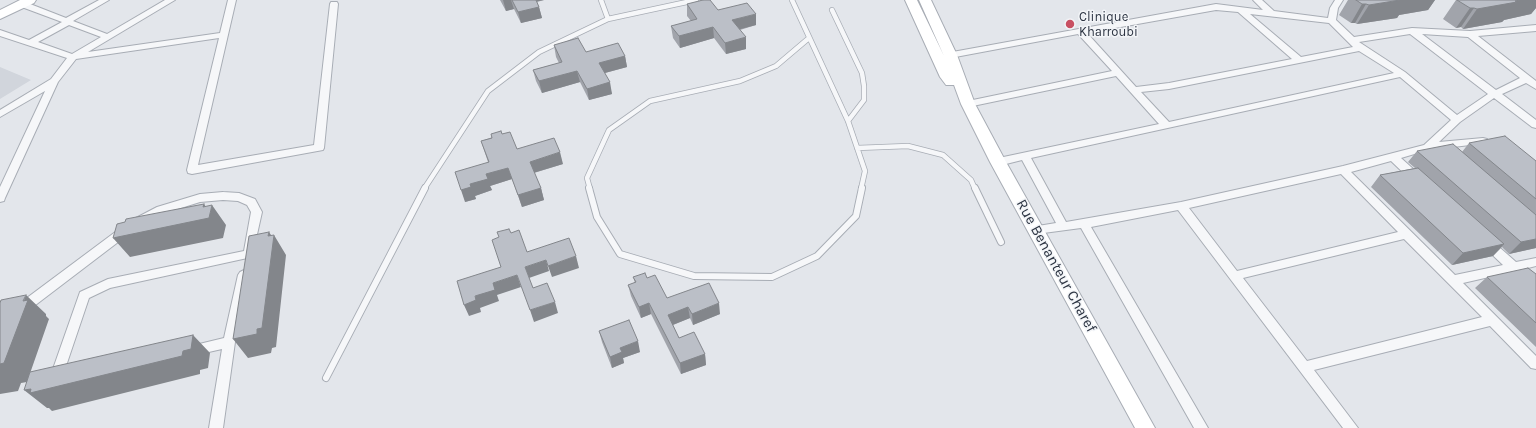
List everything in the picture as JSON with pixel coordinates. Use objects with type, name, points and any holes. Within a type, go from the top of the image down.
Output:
[{"type":"main road","name":"Rue Benanteur Charef","points":[[911,0],[947,77],[968,104]]},
{"type":"main road","name":"Rue Benanteur Charef","points":[[925,0],[950,55],[968,104],[998,162],[1145,428]]},
{"type":"main road","points":[[0,15],[26,2]]},
{"type":"street","points":[[30,43],[105,0]]},
{"type":"street","points":[[1,195],[40,114],[54,81],[73,58],[171,0]]},
{"type":"street","points":[[232,0],[192,170],[318,148],[334,4]]},
{"type":"street","points":[[1257,0],[1270,13]]},
{"type":"street","points":[[1332,21],[1334,8],[1339,0]]},
{"type":"street","points":[[26,2],[108,37]]},
{"type":"street","points":[[950,55],[1216,7],[1239,8],[1332,21],[1360,48],[1402,74],[1457,120]]},
{"type":"street","points":[[1239,8],[1299,60]]},
{"type":"street","points":[[1352,40],[1412,31],[1470,34],[1536,28]]},
{"type":"street","points":[[1412,31],[1536,125]]},
{"type":"street","points":[[1081,32],[1167,126]]},
{"type":"street","points":[[0,33],[73,58],[224,35]]},
{"type":"street","points":[[1470,34],[1536,86]]},
{"type":"street","points":[[1135,90],[1168,86],[1360,48]]},
{"type":"street","points":[[968,104],[1117,73]]},
{"type":"street","points":[[998,162],[1402,74]]},
{"type":"street","points":[[1428,147],[1457,120],[1494,94],[1527,79]]},
{"type":"street","points":[[0,114],[54,81]]},
{"type":"street","points":[[1036,230],[1084,224],[1181,206],[1342,170],[1428,147],[1490,140],[1496,142]]},
{"type":"street","points":[[1441,146],[1452,156]]},
{"type":"street","points":[[1392,156],[1427,188]]},
{"type":"street","points":[[1024,157],[1063,226]]},
{"type":"street","points":[[1342,170],[1536,364]]},
{"type":"street","points":[[0,325],[130,227],[161,210],[200,198],[223,196],[239,197],[251,202],[257,212],[229,342],[216,428]]},
{"type":"street","points":[[1181,206],[1351,428]]},
{"type":"street","points":[[1084,224],[1201,428]]},
{"type":"street","points":[[1234,276],[1407,234]]},
{"type":"street","points":[[1479,235],[1536,287]]},
{"type":"street","points":[[74,378],[59,382],[60,366],[84,295],[108,284],[248,254]]},
{"type":"street","points":[[1453,280],[1536,262]]},
{"type":"street","points":[[1304,367],[1492,320]]},
{"type":"street","points":[[175,354],[229,342]]},
{"type":"lane","points":[[601,0],[608,18]]},
{"type":"lane","points":[[326,378],[423,190],[488,91],[539,52],[608,18],[696,0]]},
{"type":"lane","points":[[792,0],[848,122],[865,171],[856,216],[817,256],[772,277],[694,276],[620,254],[597,217],[587,178],[608,130],[650,101],[740,81],[776,66],[809,38]]},
{"type":"lane","points":[[832,10],[862,73],[864,86],[864,100],[848,122]]},
{"type":"lane","points":[[857,148],[908,146],[943,155],[972,180],[1001,242]]},
{"type":"shaded area","points":[[0,67],[31,80],[0,99]]},
{"type":"building","points":[[512,0],[536,0],[539,7],[518,12]]},
{"type":"building","points":[[710,0],[718,10],[747,3],[756,14],[732,20],[746,37],[725,43],[713,27],[679,36],[671,26],[697,19],[687,4]]},
{"type":"building","points":[[1356,0],[1400,0],[1369,5],[1362,4]]},
{"type":"building","points":[[1457,0],[1520,0],[1515,1],[1517,2],[1477,9],[1470,8]]},
{"type":"building","points":[[578,38],[586,52],[618,43],[625,56],[599,63],[610,82],[587,89],[577,71],[539,81],[533,70],[562,62],[554,45]]},
{"type":"building","points":[[501,131],[502,134],[510,132],[517,149],[554,138],[560,152],[530,162],[541,188],[518,195],[508,168],[486,174],[488,179],[470,184],[471,187],[461,190],[455,172],[489,162],[481,141],[492,138],[491,134]]},
{"type":"building","points":[[1505,136],[1536,161],[1536,199],[1469,143]]},
{"type":"building","points":[[1453,144],[1536,215],[1536,239],[1521,242],[1417,151]]},
{"type":"building","points":[[1418,168],[1504,244],[1463,253],[1380,175]]},
{"type":"building","points":[[204,204],[203,207],[212,205],[209,218],[113,238],[117,224],[125,222],[126,219]]},
{"type":"building","points":[[509,229],[511,233],[519,230],[527,252],[569,238],[576,256],[548,266],[546,260],[525,267],[533,288],[547,283],[555,302],[530,310],[517,275],[493,283],[495,290],[475,296],[476,300],[464,305],[457,281],[501,267],[492,240],[499,237],[497,232]]},
{"type":"building","points":[[269,232],[268,236],[274,235],[262,328],[257,329],[257,334],[233,339],[249,236]]},
{"type":"building","points":[[1528,268],[1536,274],[1536,323],[1487,277]]},
{"type":"building","points":[[645,273],[647,278],[655,275],[667,298],[709,283],[719,303],[692,314],[688,307],[668,315],[679,338],[694,332],[705,354],[680,363],[649,303],[639,307],[628,285],[636,282],[633,277]]},
{"type":"building","points":[[26,295],[23,301],[28,300],[4,363],[0,364],[1,300]]},
{"type":"building","points":[[629,320],[638,341],[620,348],[622,352],[610,357],[599,331]]},
{"type":"building","points":[[193,335],[191,349],[183,351],[182,356],[30,393],[31,389],[24,390],[30,372]]},
{"type":"place","name":"Clinique Kharroubi","points":[[1070,24]]}]
